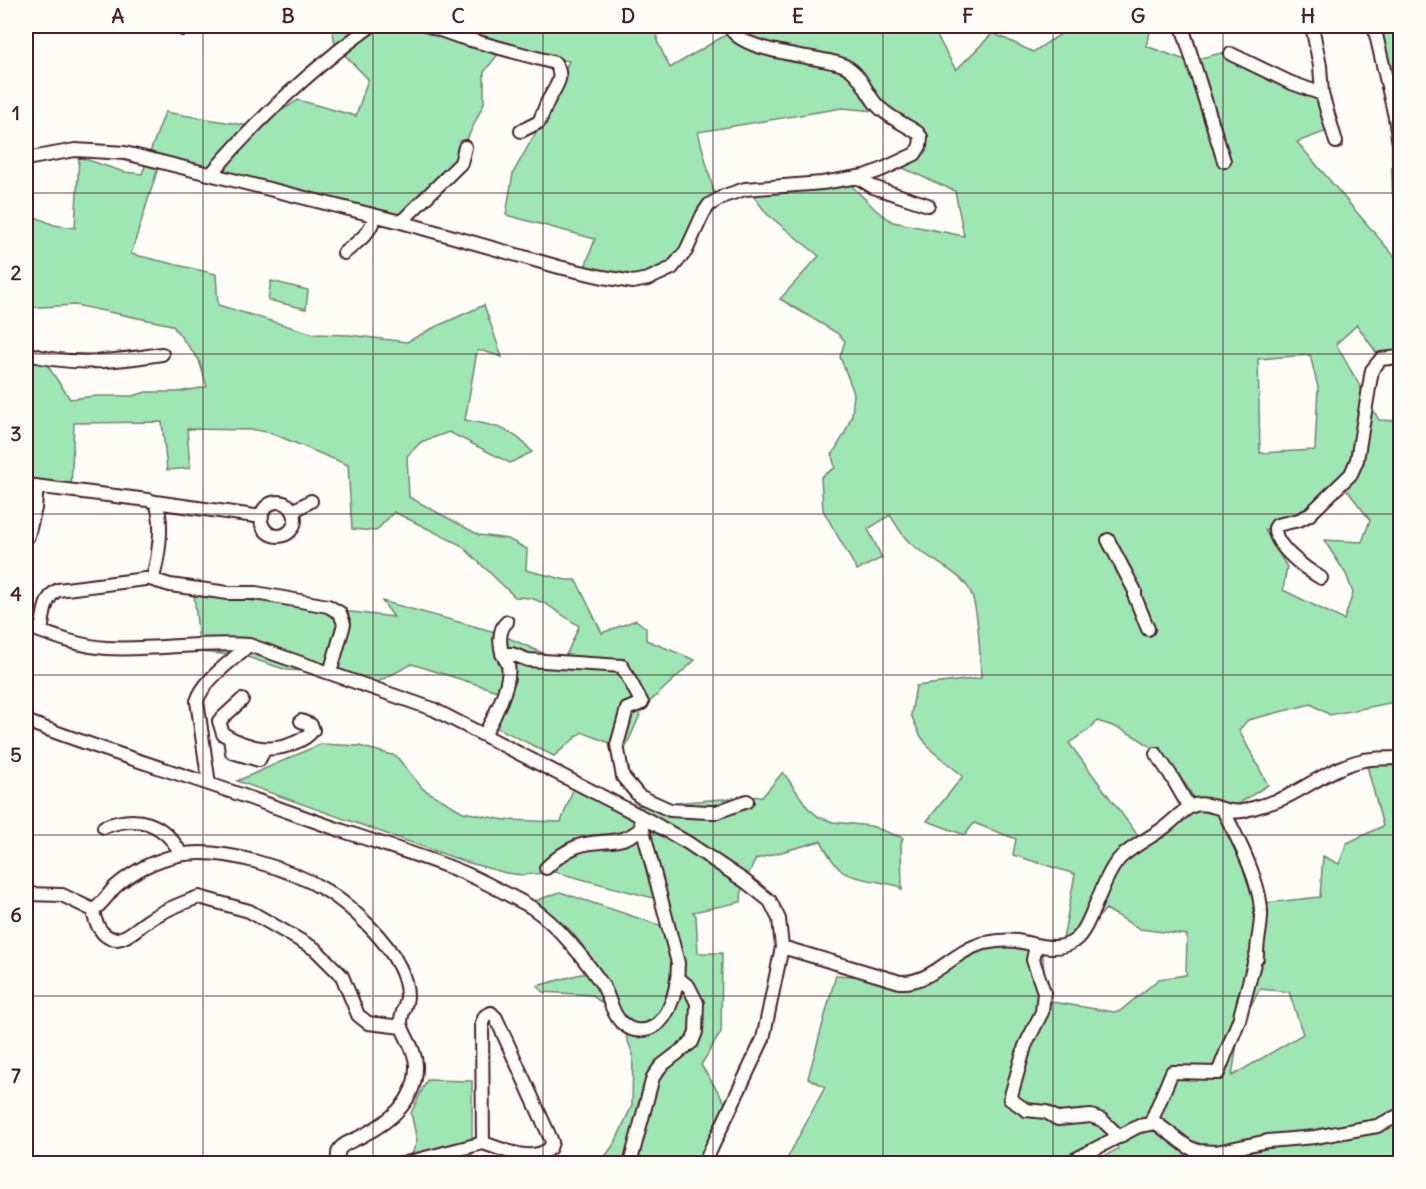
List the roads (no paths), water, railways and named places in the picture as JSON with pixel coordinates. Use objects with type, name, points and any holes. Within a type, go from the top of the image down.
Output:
[{"type":"street","points":[[211,174],[256,125],[310,74],[372,26]]},
{"type":"street","points":[[429,26],[460,37],[555,63],[560,75],[558,85],[550,96],[539,122],[520,131]]},
{"type":"street","points":[[26,159],[75,150],[125,153],[401,222],[558,267],[603,278],[640,281],[662,274],[681,259],[703,214],[710,205],[724,196],[745,189],[822,183],[857,177],[881,170],[915,154],[920,146],[920,135],[876,104],[857,75],[848,67],[777,52],[734,34],[730,26]]},
{"type":"street","points":[[1182,26],[1224,161]]},
{"type":"street","points":[[1312,26],[1320,66],[1322,94],[1336,142]]},
{"type":"street","points":[[1374,26],[1395,117],[1399,144],[1401,194]]},
{"type":"street","points":[[1231,54],[1288,82],[1322,94]]},
{"type":"street","points":[[401,222],[461,163],[465,147]]},
{"type":"street","points":[[857,177],[873,187],[928,205]]},
{"type":"street","points":[[344,253],[364,237],[371,228],[375,216]]},
{"type":"street","points":[[26,353],[55,359],[91,362],[118,361],[162,354]]},
{"type":"street","points":[[1321,578],[1298,564],[1276,537],[1275,528],[1277,525],[1310,515],[1351,474],[1357,460],[1372,370],[1381,359],[1401,357]]},
{"type":"street","points":[[26,538],[32,525],[31,486],[262,517]]},
{"type":"street","points":[[293,511],[311,501]]},
{"type":"street","points":[[150,579],[153,578],[155,571],[160,522],[155,502]]},
{"type":"street","points":[[279,502],[287,505],[293,511],[295,520],[293,528],[286,535],[277,536],[268,533],[263,526],[262,517],[265,509],[279,502]]},
{"type":"street","points":[[1108,540],[1135,591],[1135,597],[1148,629]]},
{"type":"street","points":[[41,631],[48,600],[51,593],[58,590],[150,579],[170,585],[228,593],[256,593],[336,609],[344,618],[344,624],[330,673]]},
{"type":"street","points":[[484,735],[498,709],[507,680],[508,665],[502,654],[500,632],[502,626],[507,622]]},
{"type":"street","points":[[26,626],[82,644],[105,648],[225,643],[249,645],[434,709],[640,821],[688,843],[770,901],[779,919],[782,946],[763,1039],[704,1164]]},
{"type":"street","points":[[209,784],[197,701],[200,693],[249,645]]},
{"type":"street","points":[[502,654],[512,654],[528,660],[622,666],[642,703],[627,709],[617,745],[623,777],[639,796],[670,810],[689,811],[717,812],[747,801]]},
{"type":"street","points":[[226,734],[219,721],[242,700]]},
{"type":"street","points":[[26,721],[112,753],[209,784],[442,865],[486,883],[535,908],[550,921],[603,986],[618,1018],[632,1030],[657,1026],[672,1000],[678,978],[678,963],[640,821]]},
{"type":"street","points":[[202,734],[226,734],[248,746],[273,750],[287,747],[306,738],[313,730],[311,725],[301,721]]},
{"type":"street","points":[[1156,754],[1189,807]]},
{"type":"street","points":[[782,946],[882,978],[907,982],[925,978],[973,946],[1000,941],[1051,947],[1065,946],[1082,934],[1101,890],[1120,859],[1144,839],[1165,828],[1189,807],[1201,804],[1223,810],[1241,811],[1284,798],[1320,777],[1363,760],[1401,758]]},
{"type":"street","points":[[1223,810],[1241,848],[1258,893],[1261,910],[1257,977]]},
{"type":"street","points":[[104,827],[139,821],[153,824],[165,832],[181,854]]},
{"type":"street","points":[[546,868],[568,850],[581,845],[629,838],[640,821]]},
{"type":"street","points":[[93,910],[130,874],[181,854],[217,853],[248,860],[313,884],[343,903],[378,937],[399,965],[405,982],[407,996],[401,1021],[414,1049],[415,1080],[411,1094],[394,1116],[340,1149],[338,1164]]},
{"type":"street","points":[[26,894],[62,895],[93,910]]},
{"type":"street","points":[[93,910],[95,922],[102,933],[114,939],[123,938],[149,920],[200,897],[249,911],[315,949],[342,976],[358,1015],[368,1023],[402,1027]]},
{"type":"street","points":[[1036,945],[1033,960],[1044,992],[1042,1012],[1025,1046],[1010,1099],[1026,1110],[1046,1112],[1058,1119],[1091,1116],[1102,1120],[1120,1137]]},
{"type":"street","points":[[1151,1122],[1172,1072],[1218,1073],[1239,1020],[1257,952]]},
{"type":"street","points":[[630,1164],[653,1077],[662,1066],[692,1042],[696,1032],[697,1003],[689,987],[678,978]]},
{"type":"street","points":[[402,1164],[483,1143],[534,1156],[546,1152],[551,1146],[552,1142],[496,1018],[491,1013],[485,1016],[482,1023],[483,1143]]},
{"type":"street","points":[[1066,1164],[1151,1122],[1160,1125],[1188,1147],[1216,1152],[1268,1141],[1315,1137],[1377,1126],[1401,1115]]}]
